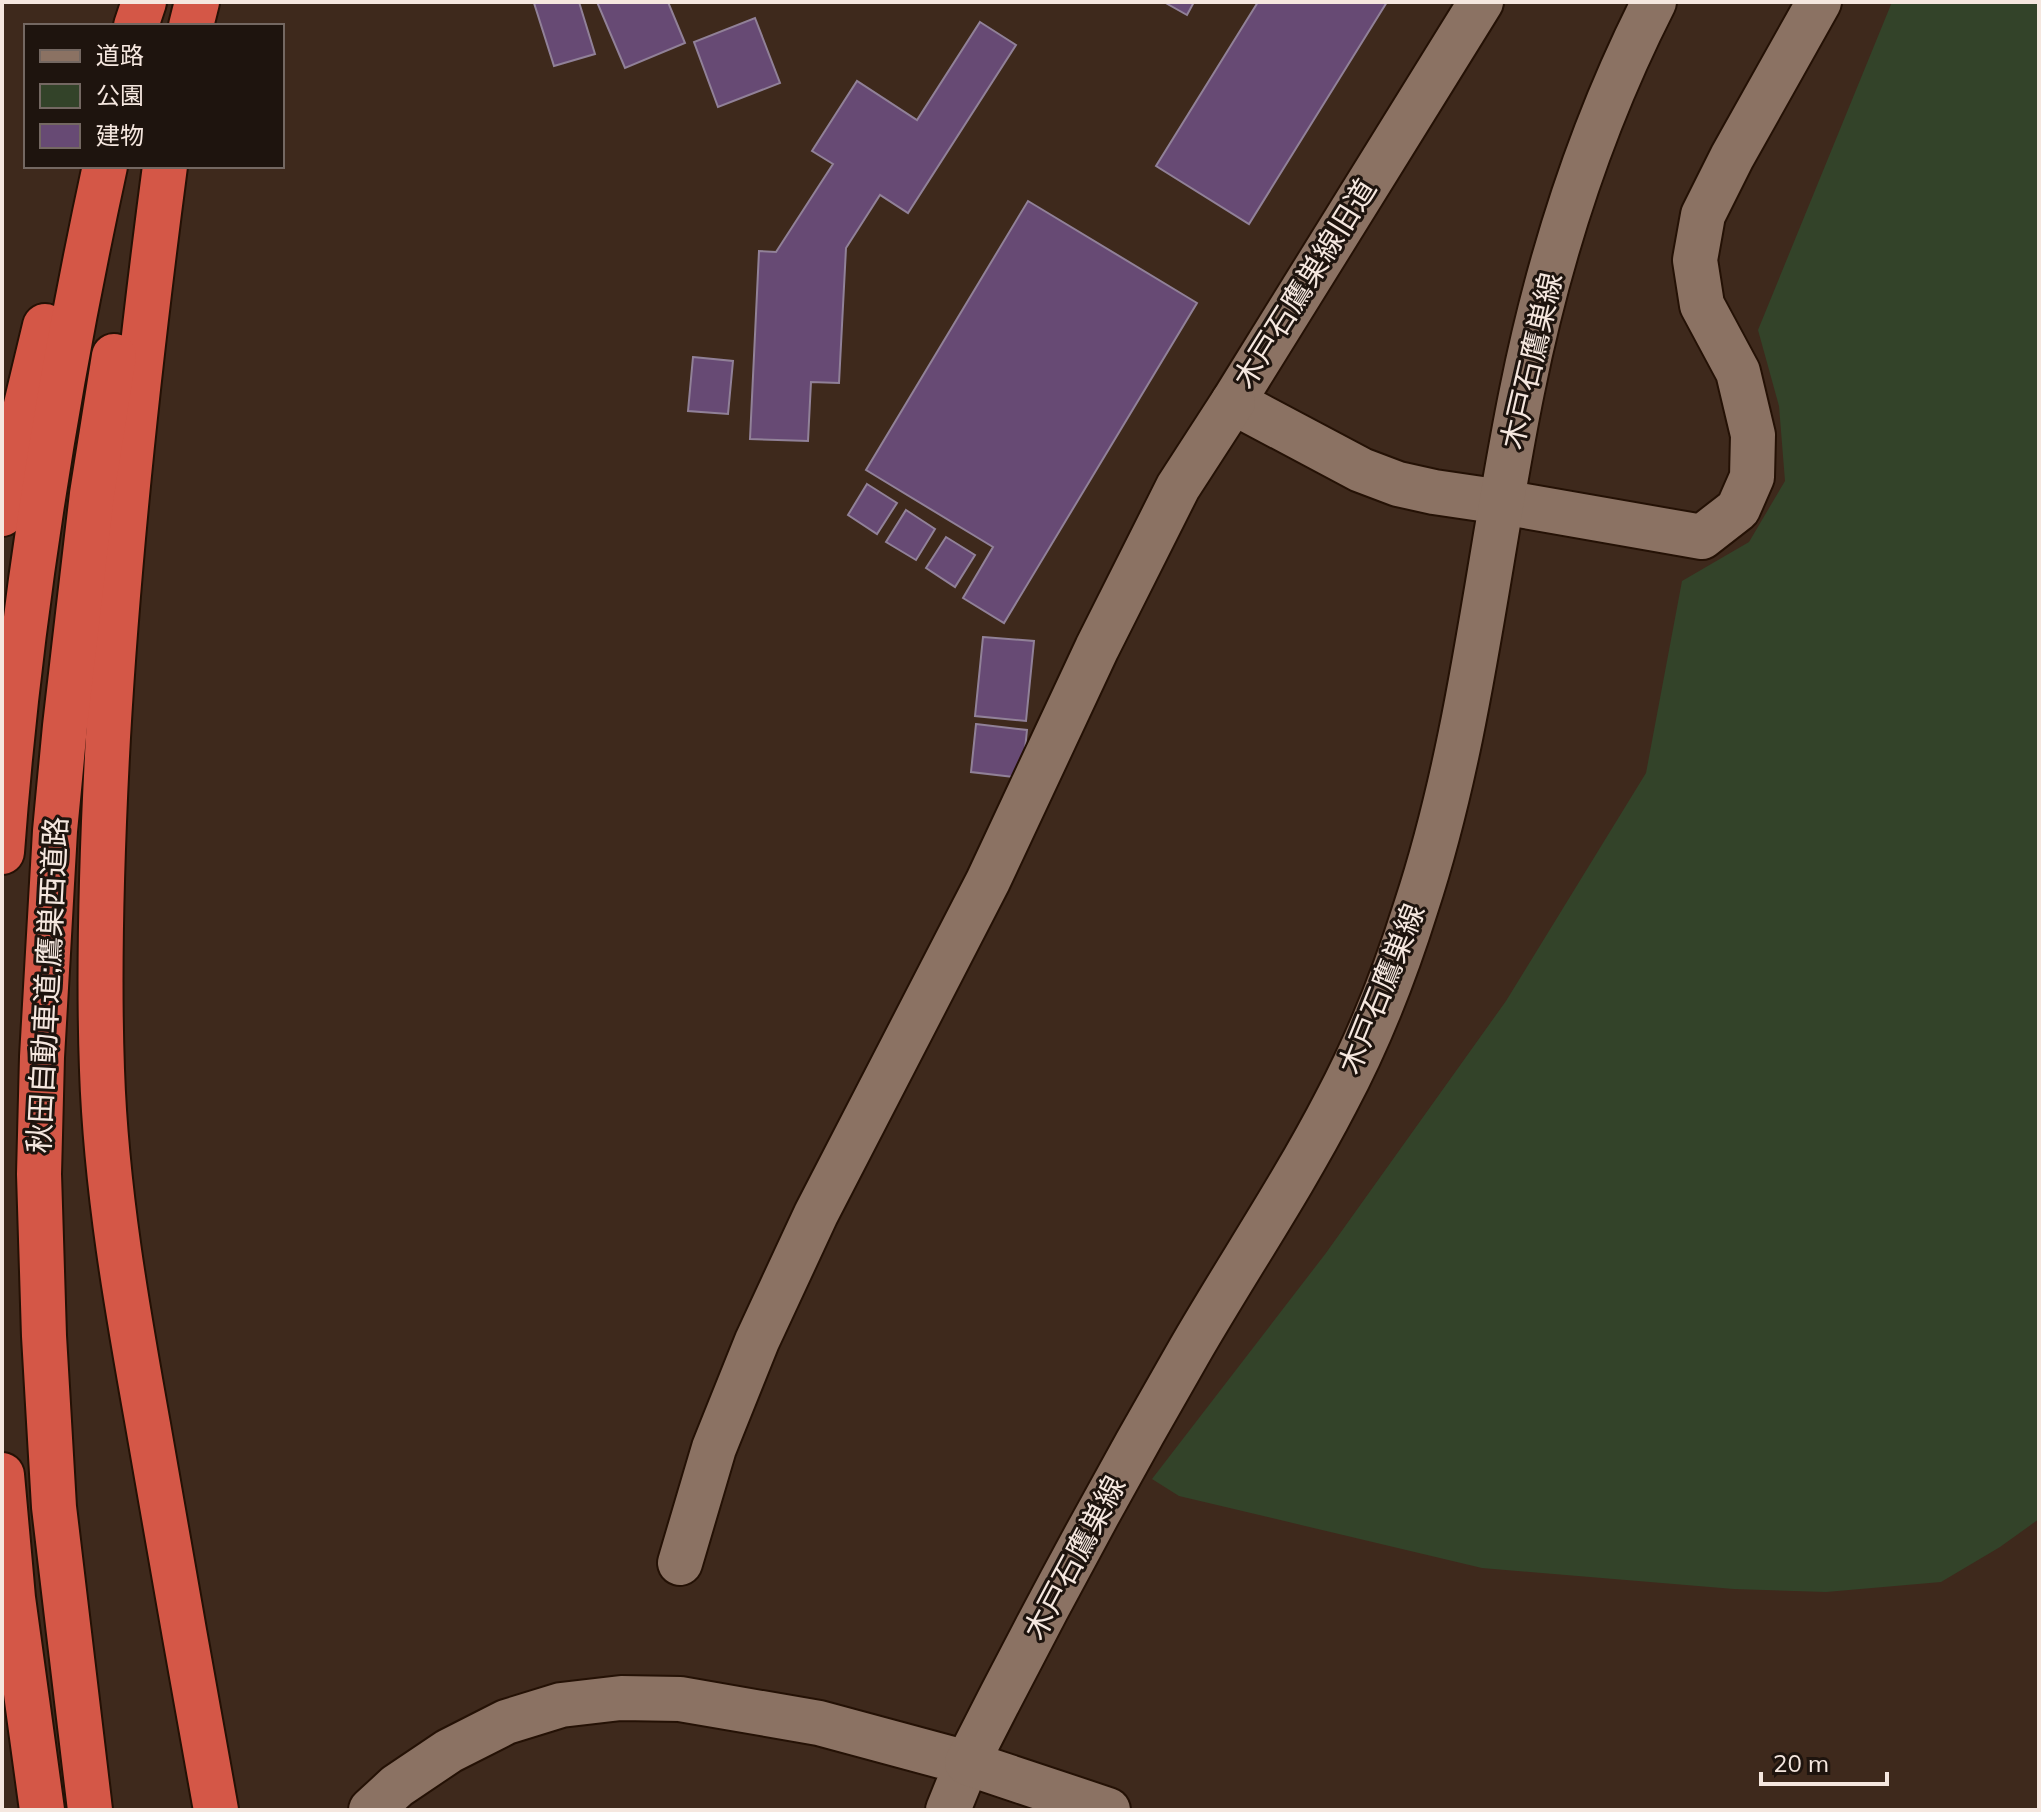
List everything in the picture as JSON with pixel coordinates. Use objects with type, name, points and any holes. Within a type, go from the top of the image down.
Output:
[{"type":"highway","points":[[138,24],[144,2]]},
{"type":"highway","points":[[192,24],[197,2]]},
{"type":"highway","points":[[2,514],[52,297],[86,168]]},
{"type":"highway","name":"秋田自動車道;鷹巣西道路","points":[[2,852],[22,644],[41,513],[82,276],[105,168]]},
{"type":"highway","name":"秋田自動車道;鷹巣西道路","points":[[90,1810],[54,1507],[39,1174],[42,1057],[55,831],[92,494],[112,368],[156,168]]},
{"type":"highway","points":[[165,168],[122,537],[112,666],[103,866],[102,1073],[116,1233],[216,1810]]},
{"type":"highway","points":[[2,1475],[15,1612],[42,1810]]},
{"type":"street","name":"木戸石鷹巣線旧道","points":[[1481,2],[1233,402],[1361,470],[1385,479],[1434,492],[1702,537],[1738,509],[1752,477],[1753,435],[1738,372],[1702,305],[1695,260],[1703,215],[1819,2]]},
{"type":"street","name":"木戸石鷹巣線","points":[[948,1810],[967,1763],[1012,1673],[1126,1463],[1337,1101],[1380,1009],[1416,908],[1445,811],[1522,391],[1543,293],[1574,194],[1610,99],[1654,2]]},
{"type":"street","points":[[680,1563],[719,1435],[757,1341],[816,1214],[988,881],[1097,648],[1178,487],[1233,402]]},
{"type":"street","points":[[371,1810],[397,1786],[449,1751],[506,1722],[561,1705],[621,1698],[680,1699],[819,1723],[967,1763],[1108,1810]]},
{"type":"green space","points":[[1892,2],[2039,2],[2039,1519],[2000,1547],[1941,1582],[1826,1592],[1734,1589],[1482,1568],[1179,1496],[1152,1479],[1326,1253],[1506,1001],[1646,773],[1682,581],[1749,542],[1785,481],[1779,406],[1758,330]]},
{"type":"building","points":[[579,2],[595,54],[554,66],[534,3]]},
{"type":"building","points":[[597,2],[668,2],[685,43],[625,68]]},
{"type":"building","points":[[1164,2],[1194,2],[1187,15]]},
{"type":"building","points":[[1258,2],[1387,2],[1249,224],[1156,166]]},
{"type":"building","points":[[755,18],[780,83],[718,107],[694,42]]},
{"type":"building","points":[[980,22],[1016,45],[908,213],[880,195],[846,248],[839,383],[811,382],[808,441],[750,439],[759,251],[776,252],[833,164],[812,151],[857,81],[917,120]]},
{"type":"building","points":[[1028,201],[1197,303],[1004,623],[963,598],[993,547],[866,470]]},
{"type":"building","points":[[693,357],[733,361],[728,414],[688,411]]},
{"type":"building","points":[[867,484],[897,503],[877,534],[848,515]]},
{"type":"building","points":[[906,510],[935,529],[916,560],[886,542]]},
{"type":"building","points":[[946,537],[975,555],[955,587],[926,568]]},
{"type":"building","points":[[983,637],[1034,641],[1026,721],[975,716]]},
{"type":"building","points":[[976,724],[1027,730],[1022,778],[971,772]]}]
